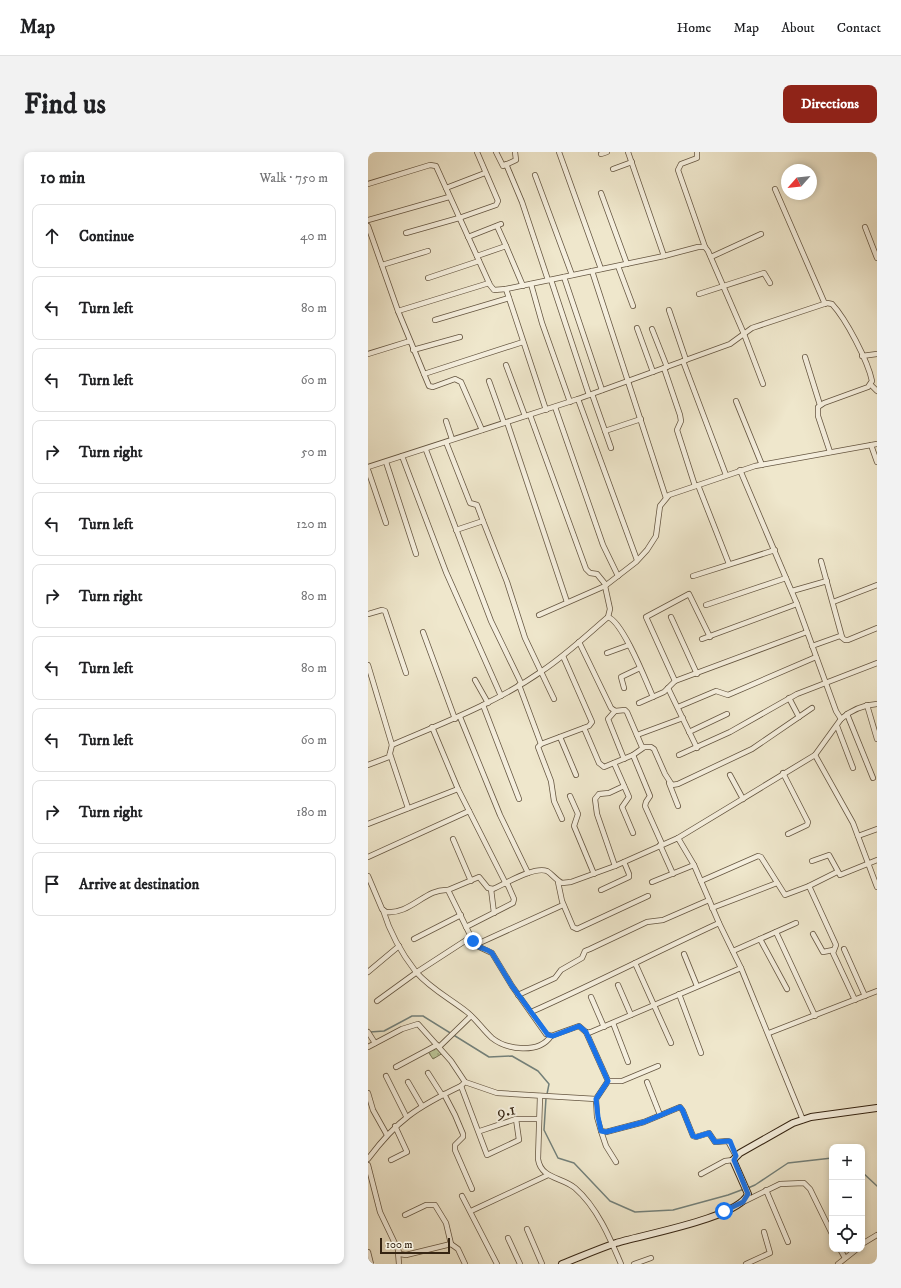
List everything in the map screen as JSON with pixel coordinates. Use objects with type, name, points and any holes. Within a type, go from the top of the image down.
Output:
[{"type":"main road","points":[[562,1264],[612,1244],[685,1226],[743,1202],[748,1194],[735,1158],[781,1129],[802,1120],[877,1108]]},
{"type":"street","points":[[406,233],[459,218],[496,205],[498,201],[477,152]]},
{"type":"street","points":[[496,152],[501,165],[517,159],[515,152]]},
{"type":"street","points":[[559,152],[601,269]]},
{"type":"street","points":[[601,154],[607,152]]},
{"type":"street","points":[[628,152],[664,256]]},
{"type":"street","points":[[697,152],[697,158],[681,164],[678,170],[705,247],[711,257],[744,334],[763,384]]},
{"type":"street","points":[[613,169],[632,162]]},
{"type":"street","points":[[368,184],[434,164],[439,170],[449,197],[489,283],[494,290],[523,286],[664,256],[698,247],[705,247]]},
{"type":"street","points":[[506,164],[522,202],[611,448]]},
{"type":"street","points":[[446,188],[485,173]]},
{"type":"street","points":[[535,175],[572,275]]},
{"type":"street","points":[[775,189],[825,304]]},
{"type":"street","points":[[601,194],[627,264]]},
{"type":"street","points":[[368,220],[449,197]]},
{"type":"street","points":[[468,237],[499,225],[523,286]]},
{"type":"street","points":[[368,226],[398,311],[424,374],[431,387],[452,380],[458,380],[461,382],[482,430]]},
{"type":"street","points":[[865,227],[877,258]]},
{"type":"street","points":[[711,257],[761,234]]},
{"type":"street","points":[[428,278],[478,259],[506,246]]},
{"type":"street","points":[[382,265],[428,251]]},
{"type":"street","points":[[618,266],[633,306]]},
{"type":"street","points":[[592,271],[666,498]]},
{"type":"street","points":[[699,294],[764,273],[770,283]]},
{"type":"street","points":[[564,277],[602,390]]},
{"type":"street","points":[[398,311],[489,283]]},
{"type":"street","points":[[531,284],[542,323],[570,402]]},
{"type":"street","points":[[506,289],[546,410]]},
{"type":"street","points":[[436,320],[509,298]]},
{"type":"street","points":[[368,467],[426,450],[452,439],[591,395],[730,344],[752,328],[825,304],[832,304],[839,314],[862,356],[877,391]]},
{"type":"street","points":[[669,310],[684,360],[726,475]]},
{"type":"street","points":[[637,328],[653,372]]},
{"type":"street","points":[[652,329],[681,418],[677,430],[697,485],[729,564]]},
{"type":"street","points":[[414,350],[460,336]]},
{"type":"street","points":[[368,354],[410,341]]},
{"type":"street","points":[[424,374],[523,342]]},
{"type":"street","points":[[862,356],[877,354]]},
{"type":"street","points":[[805,357],[820,405]]},
{"type":"street","points":[[506,365],[524,416]]},
{"type":"street","points":[[489,381],[506,422],[567,602]]},
{"type":"street","points":[[830,452],[818,416],[817,410],[820,405],[873,384]]},
{"type":"street","points":[[578,399],[638,560]]},
{"type":"street","points":[[736,401],[762,465]]},
{"type":"street","points":[[555,407],[603,544],[618,576]]},
{"type":"street","points":[[392,745],[432,727],[460,717],[501,696],[542,672],[608,617],[610,609],[606,585],[597,574],[590,573],[586,569],[530,415]]},
{"type":"street","points":[[605,431],[641,419]]},
{"type":"street","points":[[446,421],[452,439]]},
{"type":"street","points":[[446,442],[470,503],[477,505],[507,582],[525,638],[554,699]]},
{"type":"street","points":[[539,615],[606,585],[638,560],[656,536],[660,506],[666,498],[740,470],[877,444]]},
{"type":"street","points":[[871,445],[877,462]]},
{"type":"street","points":[[426,450],[491,621],[520,684],[541,744]]},
{"type":"street","points":[[402,456],[446,572],[501,696]]},
{"type":"street","points":[[386,462],[416,554]]},
{"type":"street","points":[[368,470],[386,523]]},
{"type":"street","points":[[740,470],[792,591],[836,711],[841,719]]},
{"type":"street","points":[[456,530],[483,521]]},
{"type":"street","points":[[693,576],[775,550]]},
{"type":"street","points":[[821,561],[842,637]]},
{"type":"street","points":[[706,605],[786,578]]},
{"type":"street","points":[[792,591],[827,581]]},
{"type":"street","points":[[833,602],[877,584]]},
{"type":"street","points":[[674,681],[646,617],[690,594],[710,637]]},
{"type":"street","points":[[702,640],[797,604]]},
{"type":"street","points":[[368,614],[382,610],[385,611],[406,673]]},
{"type":"street","points":[[608,617],[618,623],[653,697]]},
{"type":"street","points":[[671,617],[697,674]]},
{"type":"street","points":[[812,646],[836,637],[842,637],[845,640],[848,640],[877,628]]},
{"type":"street","points":[[423,632],[455,719]]},
{"type":"street","points":[[639,703],[666,691],[674,681],[697,674],[807,632]]},
{"type":"street","points":[[579,642],[611,708],[615,711]]},
{"type":"street","points":[[607,653],[629,645]]},
{"type":"street","points":[[562,819],[554,800],[551,781],[538,749],[541,744],[591,724],[591,720],[563,656]]},
{"type":"street","points":[[678,707],[716,691],[728,695],[816,657]]},
{"type":"street","points":[[679,755],[730,732],[789,698],[877,663]]},
{"type":"street","points":[[368,665],[392,745],[390,754],[386,759],[368,765]]},
{"type":"street","points":[[624,688],[621,677],[640,668]]},
{"type":"street","points":[[475,680],[486,704],[519,799]]},
{"type":"street","points":[[668,688],[697,748]]},
{"type":"street","points":[[789,698],[799,718]]},
{"type":"street","points":[[491,889],[528,873],[537,871],[547,872],[558,882],[571,882],[615,866],[661,844],[678,838],[815,755],[841,719],[847,714],[867,705],[877,704]]},
{"type":"street","points":[[867,705],[877,739]]},
{"type":"street","points":[[669,783],[674,785],[678,784],[743,754],[812,708]]},
{"type":"street","points":[[624,759],[608,722],[609,717],[615,711],[626,710],[643,748]]},
{"type":"street","points":[[689,732],[727,714]]},
{"type":"street","points":[[847,714],[873,778]]},
{"type":"street","points":[[460,717],[500,815],[528,873]]},
{"type":"street","points":[[637,735],[683,718]]},
{"type":"street","points":[[837,726],[854,768]]},
{"type":"street","points":[[432,727],[458,789],[514,899],[513,903],[466,927]]},
{"type":"street","points":[[584,728],[601,766],[607,767],[633,755],[643,748],[652,747],[678,806]]},
{"type":"street","points":[[560,737],[576,775]]},
{"type":"street","points":[[390,754],[408,808]]},
{"type":"street","points":[[633,755],[650,796],[645,806],[673,874]]},
{"type":"street","points":[[815,755],[853,823],[877,887]]},
{"type":"street","points":[[614,764],[629,799],[622,807],[633,833]]},
{"type":"street","points":[[783,773],[808,822],[807,825],[788,834]]},
{"type":"street","points":[[730,775],[743,799]]},
{"type":"street","points":[[615,866],[597,814],[595,798],[598,794],[609,793],[624,786]]},
{"type":"street","points":[[368,824],[458,789]]},
{"type":"street","points":[[570,796],[578,814],[574,826],[594,874]]},
{"type":"street","points":[[368,857],[469,811]]},
{"type":"street","points":[[858,836],[877,829]]},
{"type":"street","points":[[678,838],[694,865],[719,924],[741,968],[769,1033],[802,1120]]},
{"type":"street","points":[[453,840],[471,881]]},
{"type":"street","points":[[812,861],[828,855],[837,872],[843,875],[877,860]]},
{"type":"street","points":[[701,881],[760,856],[785,895],[809,886],[837,872]]},
{"type":"street","points":[[601,890],[629,877],[630,874],[624,862]]},
{"type":"street","points":[[652,882],[694,865]]},
{"type":"street","points":[[368,876],[399,946],[417,972],[442,996],[471,1016],[491,1037],[508,1045],[534,1048],[545,1043],[551,1036],[576,1026],[580,1026],[586,1032],[608,1081]]},
{"type":"street","points":[[382,909],[386,912],[400,911],[432,895],[481,878],[491,889],[494,913]]},
{"type":"street","points":[[558,882],[563,905],[573,927],[577,929],[648,896]]},
{"type":"street","points":[[712,908],[777,883]]},
{"type":"street","points":[[809,886],[836,945],[833,953],[855,1000]]},
{"type":"street","points":[[448,890],[475,945],[492,953],[546,1034],[551,1036]]},
{"type":"street","points":[[518,994],[555,978],[561,970],[582,958],[585,951],[647,922],[663,920],[709,900]]},
{"type":"street","points":[[475,945],[563,905]]},
{"type":"street","points":[[414,939],[461,916]]},
{"type":"street","points":[[733,951],[796,923]]},
{"type":"street","points":[[531,1012],[607,978],[635,963],[719,924]]},
{"type":"street","points":[[776,932],[815,1016]]},
{"type":"street","points":[[813,934],[823,952],[833,950]]},
{"type":"street","points":[[376,1001],[471,937]]},
{"type":"street","points":[[760,939],[787,989]]},
{"type":"street","points":[[368,972],[399,946]]},
{"type":"street","points":[[844,949],[865,996]]},
{"type":"street","points":[[684,954],[697,986]]},
{"type":"street","points":[[635,963],[671,1043]]},
{"type":"street","points":[[586,1032],[589,1033],[613,1024],[741,968]]},
{"type":"street","points":[[618,985],[631,1015]]},
{"type":"street","points":[[769,1033],[877,991]]},
{"type":"street","points":[[679,994],[701,1053]]},
{"type":"street","points":[[591,997],[604,1027]]},
{"type":"street","points":[[396,1068],[438,1046],[471,1016]]},
{"type":"street","points":[[368,1047],[416,1023],[423,1028],[458,1070],[487,1154],[519,1140],[516,1119]]},
{"type":"street","points":[[613,1024],[628,1062]]},
{"type":"street","points":[[369,1034],[375,1043]]},
{"type":"street","points":[[608,1081],[622,1081],[658,1066]]},
{"type":"street","points":[[428,1073],[455,1115],[463,1134],[463,1138],[455,1144],[455,1150],[472,1189]]},
{"type":"street","points":[[386,1076],[406,1116]]},
{"type":"street","points":[[608,1081],[596,1099],[601,1131],[606,1146],[616,1162]]},
{"type":"street","points":[[408,1082],[422,1106]]},
{"type":"street","points":[[647,1082],[660,1115]]},
{"type":"street","points":[[368,1156],[406,1116],[463,1084],[497,1093],[596,1099]]},
{"type":"street","points":[[368,1093],[374,1110],[387,1135]]},
{"type":"street","points":[[541,1096],[539,1119],[539,1163],[544,1172],[548,1175],[570,1184],[581,1193],[598,1216],[621,1264]]},
{"type":"street","points":[[601,1131],[606,1132],[632,1126],[676,1108],[681,1108],[693,1136],[696,1137],[709,1133],[715,1142],[728,1140],[735,1158],[725,1161],[701,1174]]},
{"type":"street","name":"9.1","points":[[480,1131],[516,1119],[539,1119]]},
{"type":"street","points":[[391,1160],[407,1152],[395,1126]]},
{"type":"street","points":[[368,1165],[380,1212],[398,1252],[399,1264]]},
{"type":"street","points":[[471,1211],[548,1175]]},
{"type":"street","points":[[743,1202],[766,1190],[788,1182],[801,1182],[807,1185],[829,1228]]},
{"type":"street","points":[[766,1190],[788,1242]]},
{"type":"street","points":[[462,1196],[497,1264]]},
{"type":"street","points":[[405,1215],[426,1206],[435,1205],[446,1223],[451,1244],[458,1249],[466,1264]]},
{"type":"street","points":[[527,1229],[542,1264]]},
{"type":"street","points":[[746,1264],[770,1253],[764,1232]]},
{"type":"street","points":[[865,1242],[877,1235]]},
{"type":"street","points":[[508,1238],[520,1264]]},
{"type":"street","points":[[398,1252],[406,1255],[451,1244]]},
{"type":"street","points":[[368,1252],[371,1264]]},
{"type":"street","points":[[842,1252],[845,1258]]},
{"type":"street","points":[[838,1264],[853,1252]]},
{"type":"street","points":[[634,1264],[651,1258]]},
{"type":"green space","points":[[434,1046],[443,1053],[433,1059],[427,1050]]},
{"type":"waterway","points":[[370,1032],[384,1031],[412,1016],[423,1016],[489,1057],[512,1056],[538,1071],[549,1084],[547,1094]]},
{"type":"waterway","points":[[546,1098],[544,1130],[558,1158],[574,1163],[610,1201],[635,1212],[673,1210],[728,1195],[744,1189]]},
{"type":"waterway","points":[[748,1188],[788,1163],[829,1158]]},
{"type":"waterway","points":[[865,1175],[877,1186]]},
{"type":"route","points":[[473,941],[478,948],[490,951],[492,953],[512,986],[546,1034],[553,1036],[576,1026],[580,1026],[586,1032],[608,1077],[608,1083],[596,1099],[599,1126],[601,1131],[606,1132],[632,1126],[652,1119],[674,1108],[680,1107],[694,1137],[709,1133],[715,1142],[730,1141],[736,1156],[734,1160],[735,1165],[748,1194],[743,1202],[724,1211]]}]
